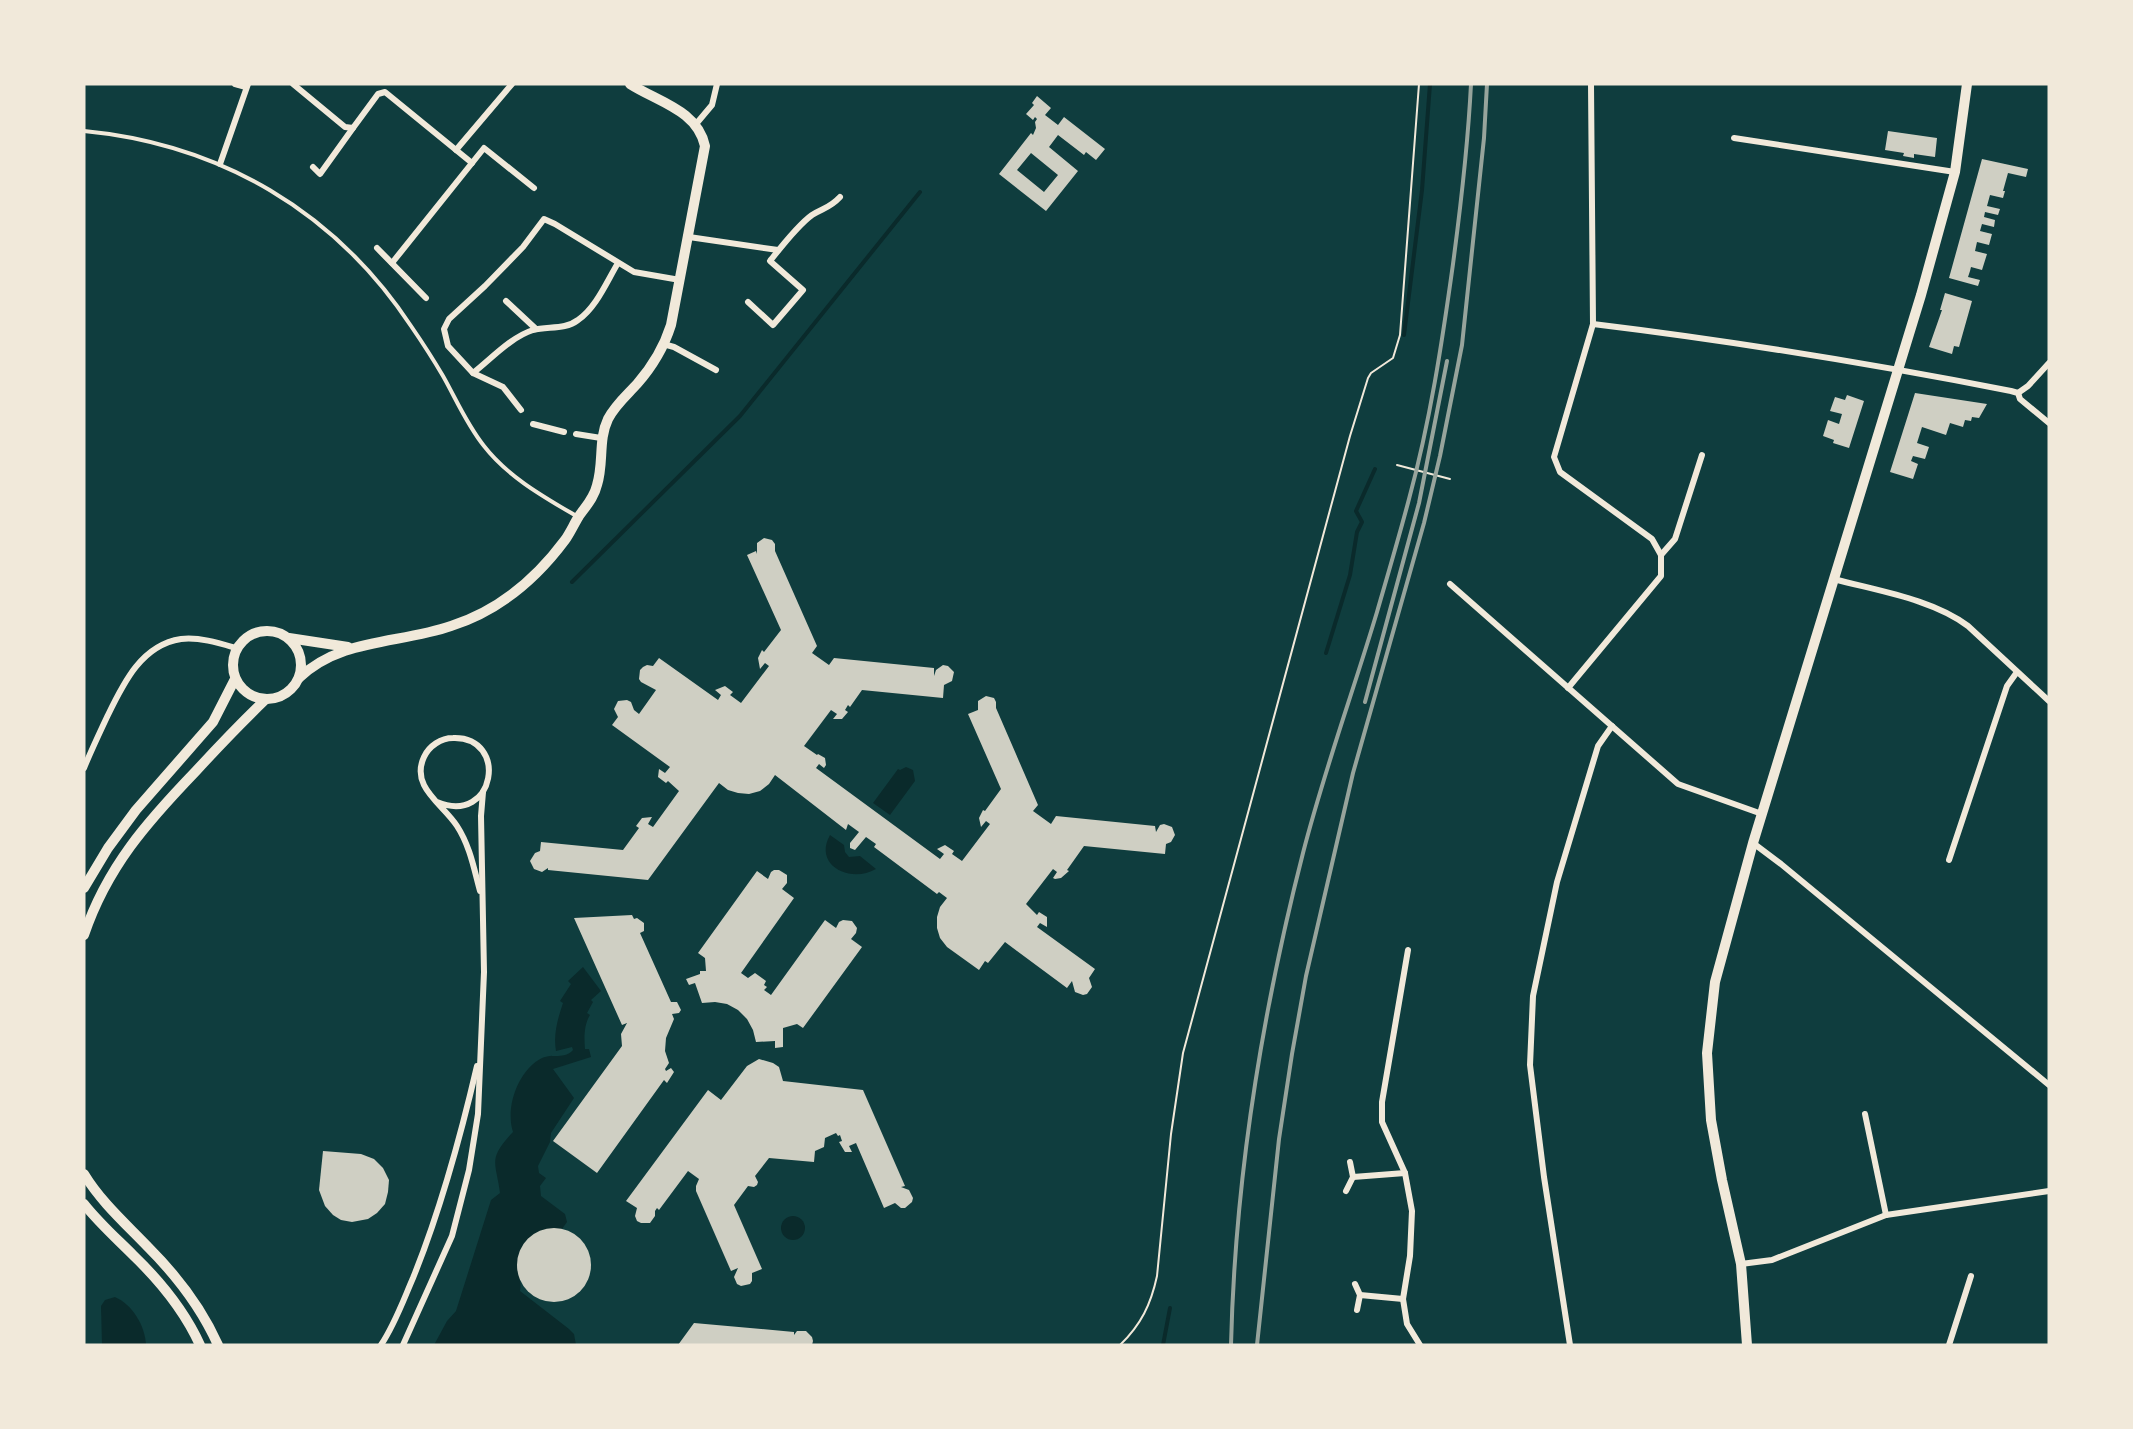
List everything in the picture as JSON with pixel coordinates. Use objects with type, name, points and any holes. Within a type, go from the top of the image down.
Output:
[{"type":"street","points":[[220,164],[247,86],[235,84]]},
{"type":"street","points":[[294,84],[345,127],[353,128]]},
{"type":"street","points":[[313,166],[320,174],[378,94],[385,92],[391,84]]},
{"type":"street","points":[[456,150],[512,84]]},
{"type":"street","points":[[351,647],[289,638],[270,630],[260,631],[242,640],[236,648],[232,669],[235,679],[248,694],[267,699],[286,694],[299,678],[319,661],[351,647],[432,632],[453,626],[491,608],[518,590],[544,566],[567,537],[596,489],[601,438],[609,417],[643,376],[663,344],[671,325],[705,146],[703,135],[689,117],[630,84]]},
{"type":"street","points":[[696,124],[712,105],[717,84]]},
{"type":"street","points":[[1569,688],[1661,576],[1661,555],[1652,539],[1560,472],[1554,457],[1593,324],[1591,84]]},
{"type":"street","points":[[1747,1345],[1741,1264],[1711,1120],[1707,1053],[1715,982],[1753,843],[1899,369],[1954,172],[1967,84]]},
{"type":"street","points":[[385,92],[472,163]]},
{"type":"street","points":[[1734,138],[1954,172]]},
{"type":"street","points":[[392,262],[484,148],[534,188]]},
{"type":"street","points":[[748,302],[772,326],[803,290],[771,261],[778,250],[812,215],[831,207],[840,197]]},
{"type":"street","points":[[521,410],[503,387],[473,373],[448,346],[444,333],[445,326],[523,247],[543,219],[641,274],[680,280]]},
{"type":"street","points":[[688,237],[778,250]]},
{"type":"street","points":[[378,248],[426,298]]},
{"type":"street","points":[[473,373],[522,335],[536,329],[570,325],[584,316],[618,263]]},
{"type":"street","points":[[506,301],[536,329]]},
{"type":"street","points":[[1593,324],[1674,334],[1899,369],[2018,393],[2028,386],[2049,363]]},
{"type":"street","points":[[663,344],[674,347],[716,370]]},
{"type":"street","points":[[2018,393],[2020,399],[2049,423]]},
{"type":"street","points":[[533,424],[564,432]]},
{"type":"street","points":[[576,434],[601,438]]},
{"type":"street","points":[[1661,555],[1675,539],[1702,455]]},
{"type":"street","points":[[1834,579],[1923,604],[1955,616],[2049,701]]},
{"type":"street","points":[[1450,584],[1678,784],[1763,814]]},
{"type":"street","points":[[289,638],[296,646],[300,656],[302,668],[299,678]]},
{"type":"street","points":[[84,768],[123,683],[150,652],[180,639],[201,639],[236,648]]},
{"type":"street","points":[[1949,860],[2007,686],[2018,672]]},
{"type":"street","points":[[84,888],[108,848],[136,810],[213,722],[235,679]]},
{"type":"street","points":[[84,935],[107,882],[130,844],[160,808],[267,699]]},
{"type":"street","points":[[1570,1345],[1544,1177],[1530,1065],[1533,996],[1557,882],[1598,746],[1612,726]]},
{"type":"street","points":[[403,1345],[452,1236],[469,1170],[478,1114],[484,972],[481,816],[483,792],[489,777],[489,767],[480,748],[472,742],[461,738],[450,738],[435,744],[427,752],[420,774],[423,786],[430,796],[457,826],[469,851],[482,902]]},
{"type":"street","points":[[437,802],[447,806],[467,804],[483,792]]},
{"type":"street","points":[[1753,843],[2049,1085]]},
{"type":"street","points":[[1408,950],[1382,1102],[1382,1122],[1405,1173],[1412,1211],[1410,1256],[1403,1299],[1407,1324],[1413,1338],[1420,1345]]},
{"type":"street","points":[[381,1345],[394,1326],[441,1206],[481,1052]]},
{"type":"street","points":[[1865,1114],[1887,1215]]},
{"type":"street","points":[[1346,1191],[1353,1177],[1350,1162]]},
{"type":"street","points":[[1353,1177],[1405,1173]]},
{"type":"street","points":[[84,1174],[109,1208],[183,1286],[205,1318],[218,1345]]},
{"type":"street","points":[[1741,1264],[1772,1260],[1887,1215],[2049,1191]]},
{"type":"street","points":[[84,1204],[94,1218],[135,1257],[175,1302],[200,1345]]},
{"type":"street","points":[[1949,1345],[1971,1276]]},
{"type":"street","points":[[1355,1284],[1360,1296],[1357,1310]]},
{"type":"street","points":[[1360,1296],[1403,1299]]},
{"type":"lane","points":[[84,131],[145,140],[178,148],[220,164],[271,190],[327,229],[378,280],[412,326],[484,447],[519,479],[578,517]]},
{"type":"path","points":[[1120,1345],[1142,1320],[1152,1300],[1157,1276],[1176,1095],[1183,1053],[1350,436],[1368,378],[1371,373],[1393,358],[1400,335],[1419,84]]},
{"type":"path","points":[[1397,465],[1450,479]]},
{"type":"water","points":[[906,767],[913,770],[915,781],[890,815],[873,803],[898,769]]},
{"type":"water","points":[[830,835],[844,845],[849,857],[860,856],[876,869],[855,874],[837,869],[826,855]]},
{"type":"water","points":[[583,967],[601,991],[591,1000],[593,1002],[587,1013],[590,1015],[585,1031],[585,1049],[589,1049],[591,1057],[553,1069],[574,1098],[551,1133],[550,1142],[538,1166],[539,1173],[546,1178],[540,1186],[541,1196],[565,1214],[567,1222],[562,1229],[545,1230],[530,1237],[521,1249],[518,1258],[520,1291],[569,1329],[574,1334],[576,1345],[434,1345],[447,1321],[456,1311],[491,1200],[500,1193],[496,1155],[513,1132],[512,1101],[520,1080],[526,1071],[542,1058],[566,1055],[573,1050],[572,1047],[556,1051],[556,1032],[563,1003],[560,1001],[571,984],[568,981]]},
{"type":"water","points":[[793,1216],[798,1217],[804,1223],[804,1233],[798,1239],[793,1240],[788,1239],[782,1233],[781,1228],[782,1223],[788,1217]]},
{"type":"water","points":[[115,1297],[127,1305],[137,1317],[146,1345],[102,1345],[101,1306],[105,1300]]},
{"type":"building","points":[[1037,96],[1051,108],[1045,115],[1058,125],[1064,117],[1105,149],[1096,160],[1086,152],[1084,155],[1058,135],[1049,147],[1078,171],[1046,211],[999,174],[1031,133],[1033,135],[1037,119],[1035,117],[1033,120],[1026,114],[1034,105],[1032,103]],"holes":[[[1031,153],[1058,175],[1044,192],[1017,170]]]},
{"type":"building","points":[[1888,131],[1937,138],[1935,157],[1914,154],[1914,158],[1903,156],[1904,153],[1885,150]]},
{"type":"building","points":[[1982,159],[2028,169],[2026,177],[2008,173],[2003,198],[1990,195],[1987,206],[2000,209],[1998,215],[1985,212],[1984,217],[1995,220],[1994,227],[1982,224],[1980,231],[1992,234],[1989,245],[1977,242],[1975,251],[1987,254],[1982,270],[1971,267],[1968,277],[1980,280],[1978,286],[1949,278]]},
{"type":"building","points":[[1945,293],[1972,301],[1959,347],[1954,346],[1952,354],[1929,347],[1942,310],[1940,310]]},
{"type":"building","points":[[1915,393],[1987,404],[1979,418],[1972,417],[1971,421],[1965,420],[1963,427],[1950,423],[1946,435],[1922,427],[1917,443],[1929,447],[1925,459],[1913,456],[1911,461],[1918,464],[1913,479],[1890,472]]},
{"type":"building","points":[[1847,395],[1864,401],[1849,448],[1833,443],[1834,440],[1823,436],[1828,420],[1839,424],[1842,414],[1830,411],[1835,397],[1845,400]]},
{"type":"building","points":[[764,538],[772,540],[775,544],[775,551],[817,646],[812,653],[829,665],[834,658],[934,668],[934,676],[936,670],[943,665],[948,666],[954,672],[952,681],[944,685],[943,698],[862,690],[850,707],[848,705],[845,710],[848,712],[842,719],[833,719],[837,714],[831,710],[804,746],[825,758],[824,768],[819,764],[816,768],[940,859],[944,854],[937,849],[945,845],[962,861],[990,824],[986,821],[981,827],[979,818],[1001,789],[968,714],[978,710],[978,701],[986,696],[994,698],[996,702],[996,708],[1038,805],[1033,811],[1051,824],[1056,816],[1155,826],[1156,832],[1160,825],[1172,827],[1175,835],[1171,842],[1166,844],[1165,854],[1084,846],[1067,870],[1069,871],[1061,878],[1055,879],[1053,878],[1057,872],[1053,869],[1026,904],[1037,915],[1039,912],[1047,917],[1047,927],[1040,923],[1037,927],[1095,969],[1089,978],[1092,987],[1087,994],[1075,992],[1072,981],[1067,988],[1005,942],[988,963],[985,961],[979,970],[947,947],[940,938],[937,917],[940,907],[947,898],[939,892],[937,894],[874,847],[876,844],[866,837],[855,850],[850,848],[850,843],[859,832],[848,824],[846,830],[775,775],[760,791],[749,794],[728,790],[719,783],[648,880],[548,870],[548,868],[542,872],[534,869],[530,861],[535,853],[540,851],[541,842],[623,850],[639,828],[636,826],[642,818],[652,817],[648,824],[653,827],[679,791],[668,781],[666,783],[658,777],[659,769],[665,773],[670,767],[612,725],[618,717],[614,709],[618,701],[631,702],[634,710],[639,714],[656,690],[639,679],[640,670],[643,667],[653,666],[659,658],[718,700],[721,695],[715,690],[725,686],[733,692],[730,695],[741,703],[769,666],[765,663],[760,669],[758,658],[762,650],[764,652],[781,630],[747,555],[756,551],[757,554],[757,543]]},
{"type":"building","points":[[774,870],[787,875],[787,883],[782,889],[794,898],[741,973],[748,978],[755,973],[766,981],[764,985],[767,987],[764,990],[771,995],[825,920],[836,928],[843,920],[852,921],[857,928],[851,939],[862,947],[803,1028],[797,1024],[783,1028],[783,1047],[775,1048],[775,1041],[756,1042],[747,1019],[738,1010],[727,1004],[702,1003],[695,983],[689,985],[686,979],[700,974],[700,971],[706,971],[705,958],[698,953],[757,871],[768,879]]},
{"type":"building","points":[[632,915],[634,919],[637,918],[644,923],[644,931],[640,933],[671,1002],[677,1002],[681,1010],[679,1013],[672,1014],[674,1019],[666,1038],[665,1051],[669,1063],[665,1069],[666,1071],[671,1068],[674,1072],[667,1083],[664,1080],[597,1173],[553,1141],[622,1046],[621,1034],[627,1023],[622,1025],[574,918]]},
{"type":"building","points":[[759,1059],[779,1067],[783,1081],[863,1090],[905,1186],[901,1187],[909,1190],[913,1198],[905,1208],[895,1203],[884,1208],[856,1143],[849,1146],[852,1152],[845,1152],[839,1142],[842,1141],[840,1135],[836,1133],[825,1138],[824,1147],[815,1151],[814,1162],[769,1158],[755,1176],[757,1185],[748,1186],[734,1205],[762,1269],[752,1273],[750,1284],[741,1286],[737,1284],[734,1277],[738,1268],[731,1271],[696,1191],[699,1179],[688,1171],[659,1210],[657,1208],[650,1223],[637,1221],[635,1216],[637,1208],[626,1201],[708,1090],[721,1100],[747,1066]]},
{"type":"building","points":[[323,1151],[361,1154],[374,1159],[383,1168],[389,1180],[388,1192],[385,1204],[377,1213],[368,1219],[352,1222],[341,1220],[325,1206],[319,1190]]},
{"type":"building","points":[[554,1228],[568,1231],[580,1239],[588,1251],[591,1265],[588,1279],[580,1291],[568,1299],[554,1302],[540,1299],[528,1291],[520,1279],[517,1265],[520,1251],[528,1239],[540,1231]]},
{"type":"building","points":[[694,1323],[794,1332],[794,1335],[797,1331],[806,1331],[813,1341],[812,1345],[678,1345]]},
{"type":"waterway","points":[[1404,335],[1422,190],[1430,84]]},
{"type":"waterway","points":[[572,582],[740,416],[920,192]]},
{"type":"waterway","points":[[1326,653],[1350,575],[1357,532],[1362,522],[1356,511],[1375,469]]},
{"type":"waterway","points":[[1163,1345],[1170,1308]]},
{"type":"railway","points":[[1231,1345],[1238,1221],[1263,1035],[1288,913],[1311,822],[1377,612],[1423,441],[1440,353],[1453,264],[1464,174],[1471,84]]},
{"type":"railway","points":[[1257,1345],[1279,1139],[1306,976],[1353,773],[1424,523],[1462,345],[1484,138],[1487,84]]},
{"type":"railway","points":[[1365,702],[1419,503],[1447,361]]}]
